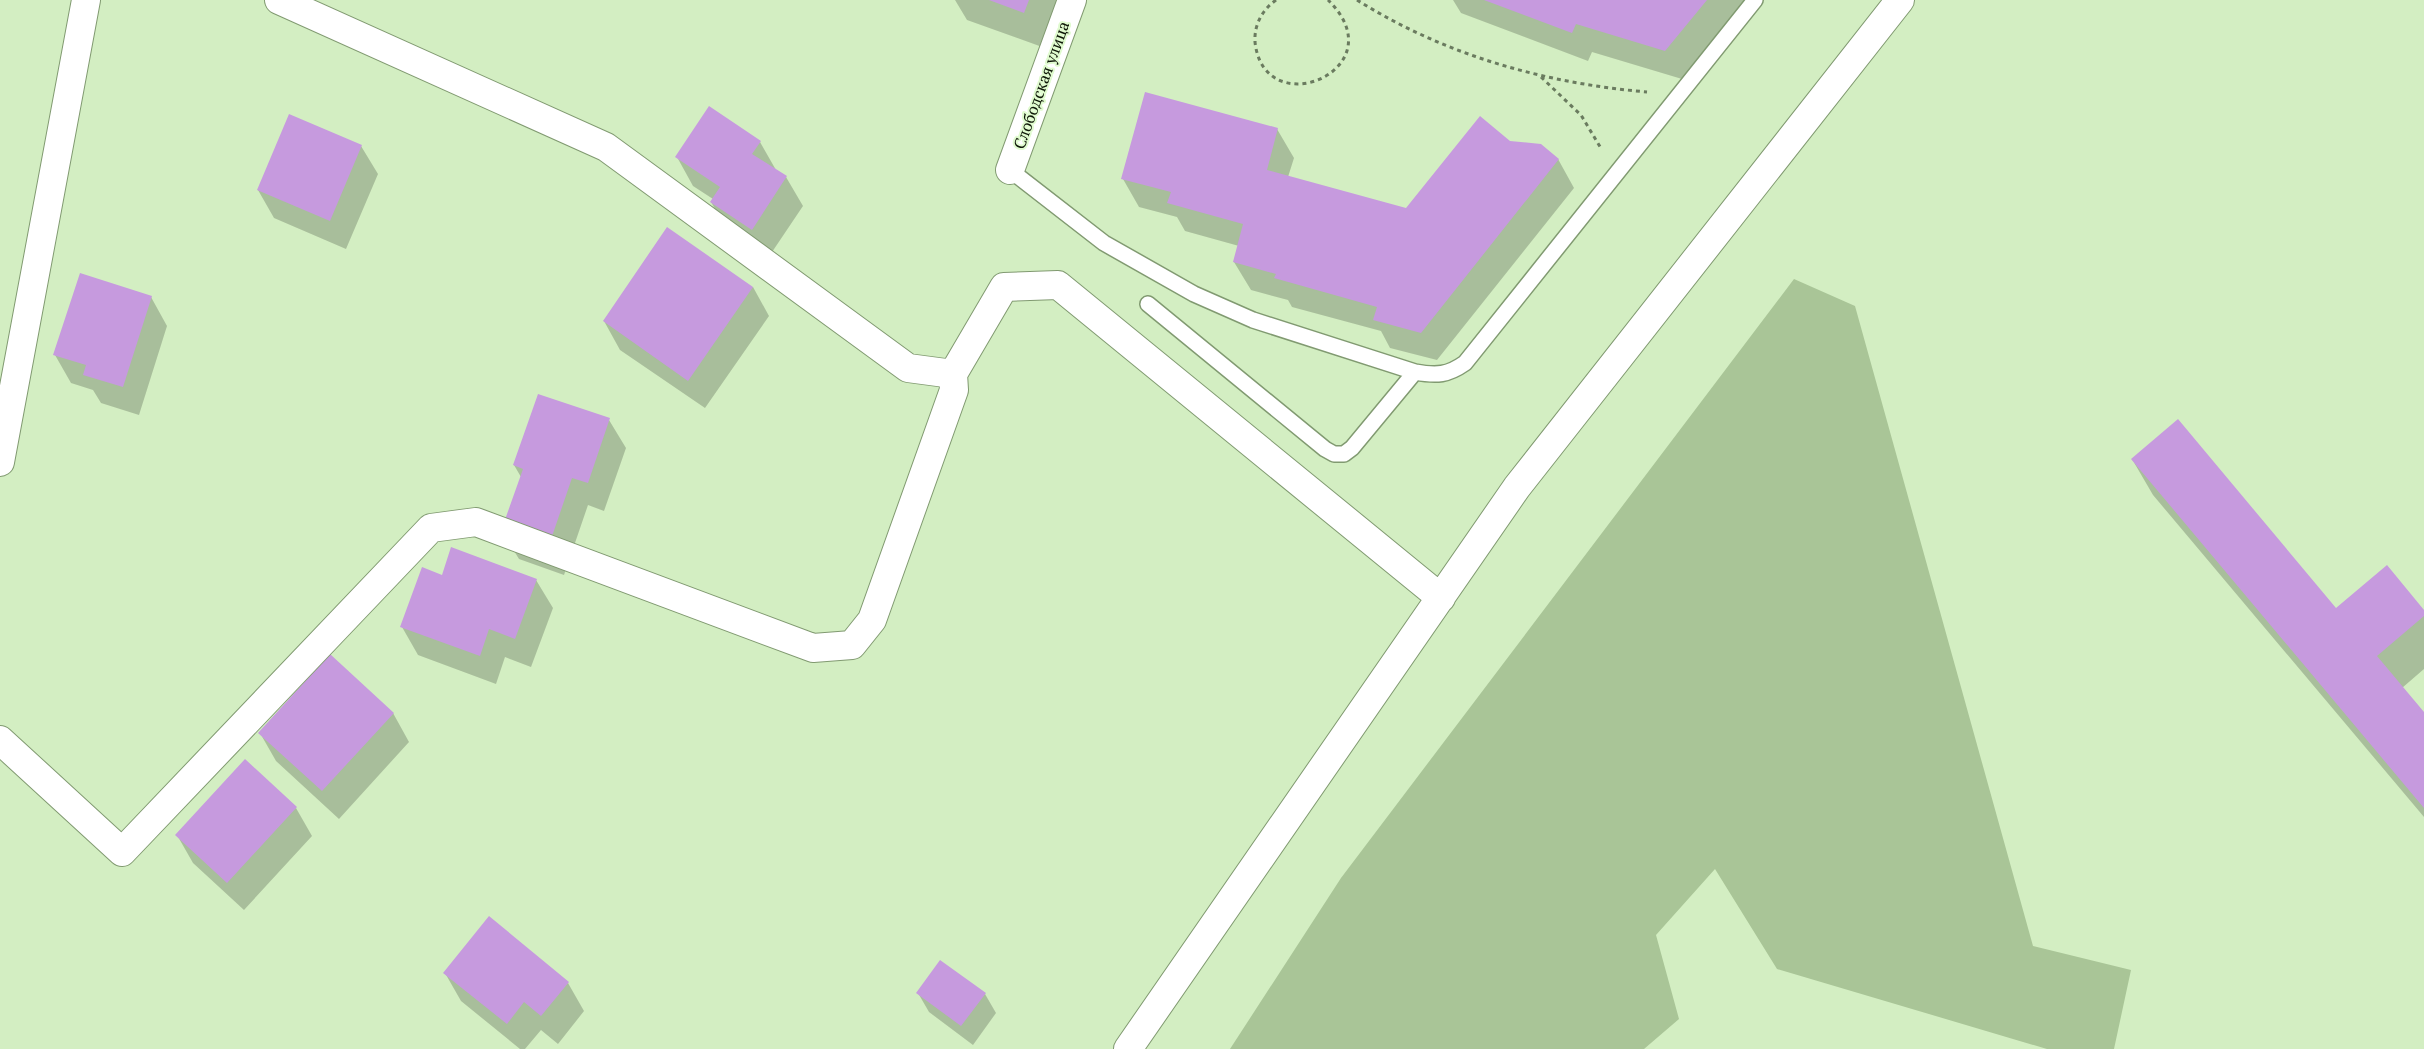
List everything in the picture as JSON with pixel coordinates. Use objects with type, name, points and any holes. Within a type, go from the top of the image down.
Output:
[{"type":"street","points":[[0,462],[86,0]]},
{"type":"street","points":[[279,0],[606,147],[908,368],[952,374]]},
{"type":"street","name":"Слободская улица","points":[[1010,170],[1072,0]]},
{"type":"street","points":[[1128,1049],[1518,487],[1900,0]]},
{"type":"street","points":[[0,740],[122,852],[431,528],[476,522],[812,648],[852,645],[872,620],[954,390],[952,374],[1004,287],[1058,285],[1441,598]]},
{"type":"lane","points":[[1010,170],[1104,243],[1194,294],[1253,320],[1415,372],[1430,374],[1451,373],[1466,363],[1755,0]]},
{"type":"lane","points":[[1148,304],[1325,449],[1334,454],[1344,454],[1352,448],[1415,372]]},
{"type":"path","points":[[1276,0],[1268,6],[1259,19],[1255,35],[1256,51],[1263,66],[1275,77],[1289,84],[1306,85],[1321,80],[1334,71],[1344,58],[1348,42],[1346,26],[1339,11],[1328,0]]},
{"type":"path","points":[[1357,0],[1427,39],[1474,58],[1540,77],[1622,90],[1680,94]]},
{"type":"path","points":[[1540,77],[1581,115],[1616,174]]},
{"type":"green space","points":[[1794,279],[1855,306],[2033,946],[2131,970],[2114,1049],[2047,1049],[1777,969],[1715,869],[1656,935],[1679,1019],[1644,1049],[1230,1049],[1341,878]]},
{"type":"building","points":[[989,0],[1029,0],[1024,13]]},
{"type":"building","points":[[1484,0],[1707,0],[1665,51],[1576,24],[1572,33]]},
{"type":"building","points":[[1145,92],[1278,128],[1267,170],[1406,208],[1480,116],[1510,141],[1541,144],[1559,159],[1421,333],[1373,320],[1377,307],[1274,278],[1276,274],[1233,262],[1243,224],[1167,203],[1171,192],[1121,179]]},
{"type":"building","points":[[709,106],[761,141],[752,154],[787,176],[752,230],[710,202],[720,187],[675,157]]},
{"type":"building","points":[[289,114],[362,145],[330,221],[257,190]]},
{"type":"building","points":[[667,227],[753,287],[688,381],[603,321]]},
{"type":"building","points":[[80,273],[152,296],[123,387],[83,375],[86,365],[53,355]]},
{"type":"building","points":[[538,394],[610,418],[588,483],[572,478],[548,548],[501,531],[523,469],[513,465]]},
{"type":"building","points":[[2178,419],[2336,608],[2387,565],[2424,610],[2424,616],[2377,656],[2424,712],[2424,808],[2131,459]]},
{"type":"building","points":[[451,547],[537,579],[515,639],[489,629],[480,656],[400,627],[422,567],[442,575]]},
{"type":"building","points":[[330,654],[394,713],[322,791],[258,733]]},
{"type":"building","points":[[245,759],[297,807],[227,883],[175,835]]},
{"type":"building","points":[[489,916],[569,982],[541,1016],[524,1002],[507,1024],[443,973]]},
{"type":"building","points":[[940,960],[986,993],[961,1026],[916,993]]}]
